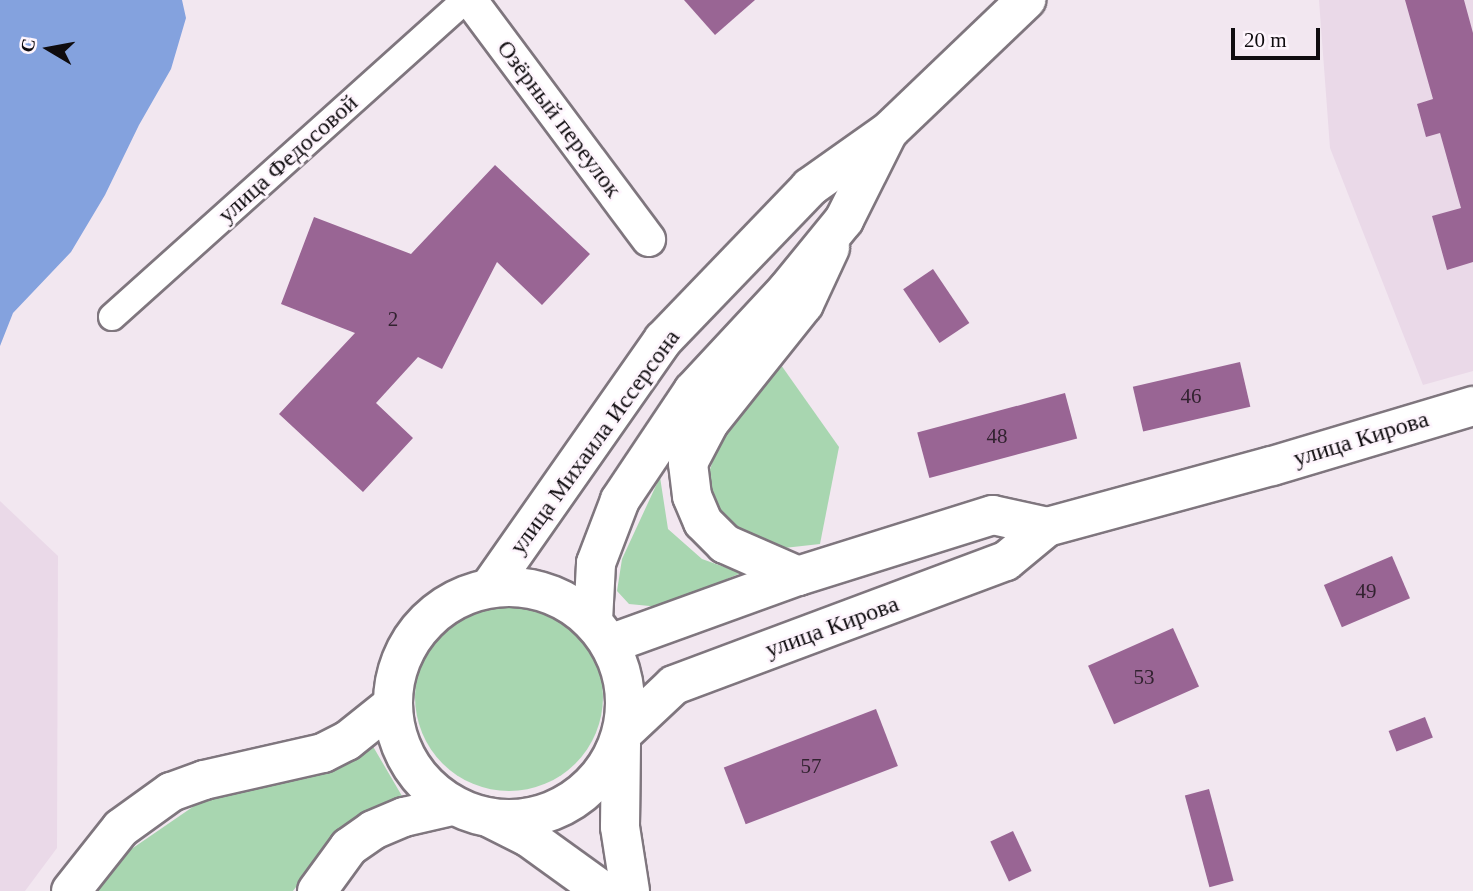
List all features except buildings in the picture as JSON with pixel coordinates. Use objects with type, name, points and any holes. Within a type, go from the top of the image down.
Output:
[{"type":"main road","name":"улица Михаила Иссерсона","points":[[490,587],[663,340],[810,187],[889,131],[1026,0]]},
{"type":"main road","name":"улица Михаила Иссерсона","points":[[601,633],[596,564],[620,500],[693,391],[786,291],[844,220],[889,131]]},
{"type":"main road","points":[[798,576],[725,544],[703,522],[692,496],[688,463],[709,423],[804,304],[844,220]]},
{"type":"main road","name":"улица Кирова","points":[[622,734],[674,685],[1006,561],[1047,527],[1272,466],[1473,406]]},
{"type":"main road","name":"улица Кирова","points":[[601,633],[798,576],[993,515],[1047,527]]},
{"type":"main road","points":[[603,891],[528,837],[492,819],[452,806],[421,780],[400,745],[392,705],[399,662],[423,624],[443,607],[465,594],[490,587],[527,587],[563,599],[601,633],[622,673],[626,704],[622,734],[620,827],[630,891]]},
{"type":"main road","points":[[71,891],[121,828],[171,792],[204,780],[323,753],[347,741],[392,705]]},
{"type":"main road","points":[[492,819],[534,817],[573,801],[603,772],[622,734]]},
{"type":"main road","points":[[317,891],[349,847],[373,830],[404,817],[452,806]]},
{"type":"street","name":"улица Федосовой","points":[[112,317],[465,0]]},
{"type":"street","name":"Озёрный переулок","points":[[470,0],[648,239]]},
{"type":"shaded area","points":[[1319,0],[1473,0],[1473,371],[1423,385],[1330,148]]},
{"type":"shaded area","points":[[0,501],[58,556],[57,848],[25,891],[0,891]]},
{"type":"green space","points":[[781,365],[839,447],[820,544],[784,548],[747,541],[721,516],[706,480],[720,442]]},
{"type":"green space","points":[[660,477],[668,529],[702,559],[741,573],[660,607],[629,604],[617,591],[622,559]]},
{"type":"green space","points":[[509,603],[527,604],[545,610],[576,630],[596,661],[602,679],[602,715],[596,733],[576,764],[545,784],[527,790],[509,791],[491,790],[473,784],[442,764],[422,733],[416,715],[415,697],[416,679],[422,661],[442,630],[473,610],[491,604]]},
{"type":"green space","points":[[371,743],[402,796],[330,842],[293,891],[96,891],[130,850],[197,804],[232,791],[309,778]]},
{"type":"water","points":[[0,0],[182,0],[186,18],[171,69],[139,125],[105,195],[71,252],[13,313],[0,346]]}]
